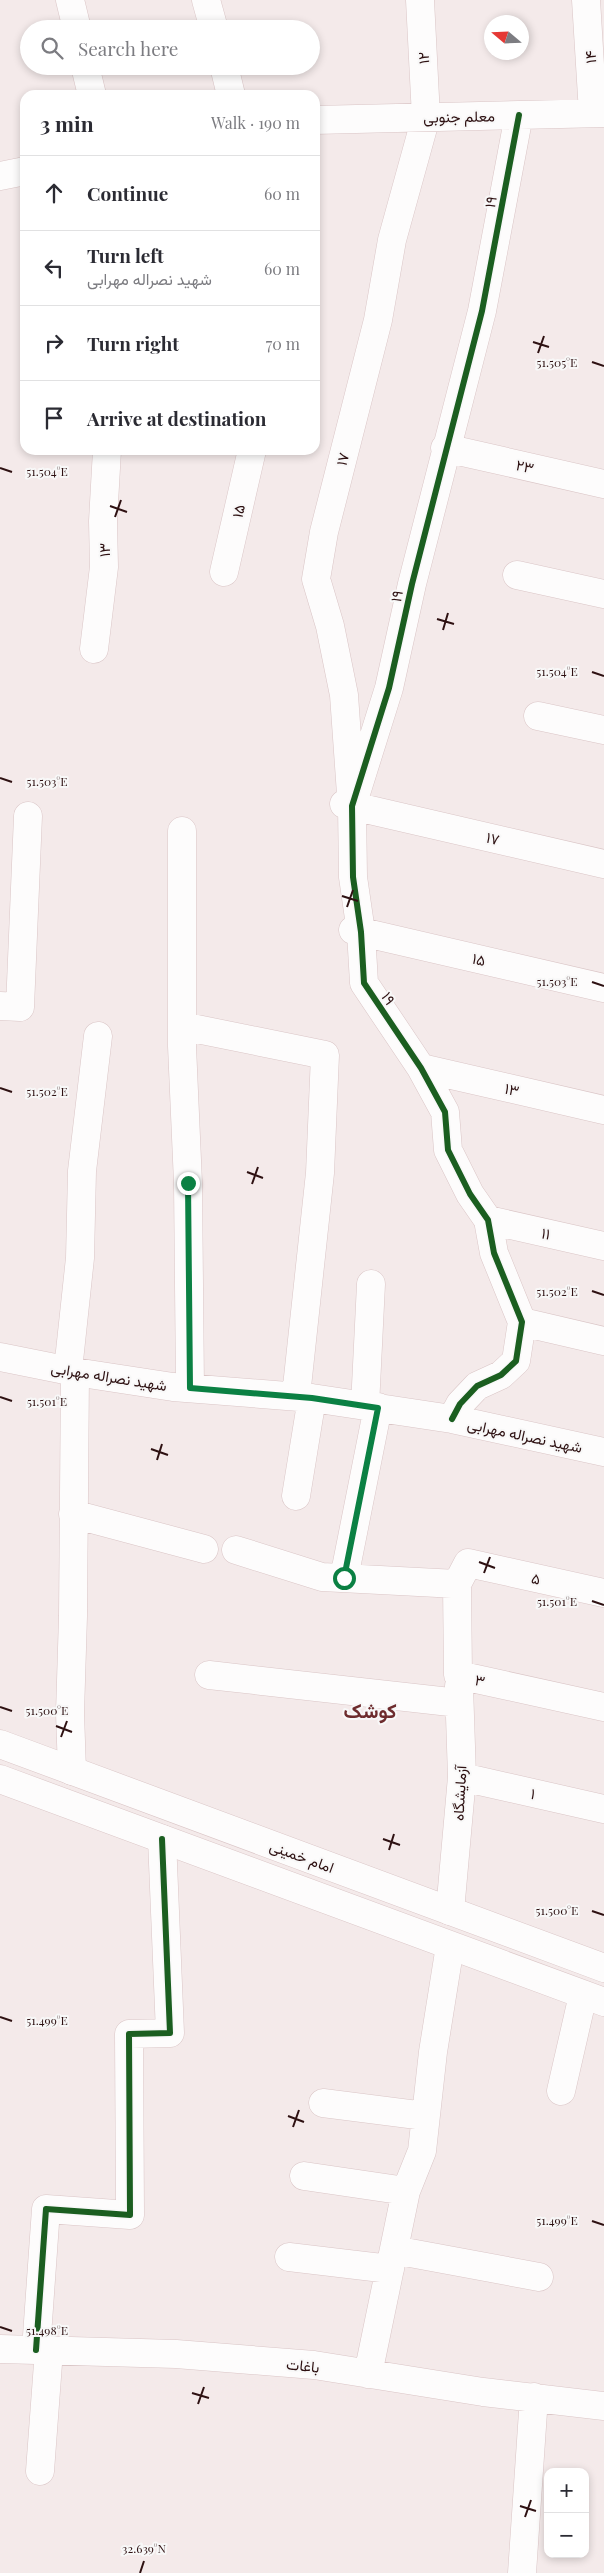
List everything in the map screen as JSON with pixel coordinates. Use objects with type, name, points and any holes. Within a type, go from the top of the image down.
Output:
[{"type":"street","points":[[70,0],[75,20]]},
{"type":"street","points":[[206,0],[212,20]]},
{"type":"street","name":"۱۲","points":[[420,0],[426,117]]},
{"type":"street","name":"۱۴","points":[[586,0],[599,113]]},
{"type":"street","points":[[87,75],[91,90]]},
{"type":"street","points":[[226,75],[231,90]]},
{"type":"street","name":"معلم جنوبی","points":[[320,120],[599,113]]},
{"type":"street","name":"۱۹","points":[[488,1220],[470,1194],[448,1150],[445,1112],[420,1068],[364,983],[357,931],[348,805],[389,688],[445,448],[482,311],[519,115]]},
{"type":"street","name":"۱۷","points":[[426,117],[392,240],[378,320],[324,532],[316,579],[330,626],[344,695],[348,805],[604,864]]},
{"type":"street","points":[[0,176],[20,171]]},
{"type":"street","name":"۲۳","points":[[445,448],[604,484]]},
{"type":"street","name":"۱۳","points":[[94,648],[104,567],[107,455]]},
{"type":"street","name":"۱۵","points":[[224,572],[251,455]]},
{"type":"street","points":[[517,575],[604,594]]},
{"type":"street","points":[[538,716],[604,730]]},
{"type":"street","points":[[0,1006],[20,1007],[28,816]]},
{"type":"street","points":[[182,831],[182,1026],[188,1183],[190,1388]]},
{"type":"street","name":"۱۵","points":[[357,931],[604,988]]},
{"type":"street","points":[[182,1026],[325,1055],[320,1173],[296,1496]]},
{"type":"street","points":[[72,1771],[70,1713],[73,1514],[71,1371],[80,1258],[82,1171],[98,1036]]},
{"type":"street","name":"۱۳","points":[[420,1068],[604,1110]]},
{"type":"street","points":[[452,1419],[460,1404],[477,1386],[501,1375],[516,1361],[522,1322],[494,1252],[488,1220]]},
{"type":"street","name":"۱۱","points":[[488,1220],[604,1246]]},
{"type":"street","points":[[344,1578],[371,1407],[371,1284]]},
{"type":"street","points":[[522,1322],[604,1341]]},
{"type":"street","name":"شهید نصراله مهرابی","points":[[0,1357],[71,1371],[190,1388],[304,1397],[452,1419],[604,1452]]},
{"type":"street","points":[[73,1514],[204,1549]]},
{"type":"street","points":[[236,1550],[322,1577],[415,1583],[463,1573]]},
{"type":"street","name":"۵","points":[[463,1573],[604,1593]]},
{"type":"street","name":"۳","points":[[463,1573],[458,1675],[604,1707]]},
{"type":"street","points":[[210,1675],[459,1704]]},
{"type":"street","name":"آزمایشگاه","points":[[450,1911],[462,1778],[458,1675]]},
{"type":"street","name":"امام خمینی","points":[[0,1744],[604,1968]]},
{"type":"street","name":"۱","points":[[462,1778],[604,1809]]},
{"type":"street","points":[[0,1779],[594,1999],[561,2090]]},
{"type":"street","points":[[40,2471],[46,2209],[130,2215],[129,2034],[170,2033],[162,1839]]},
{"type":"street","points":[[368,2374],[406,2191],[422,2151],[425,2116],[450,1946]]},
{"type":"street","points":[[574,1957],[604,1947]]},
{"type":"street","points":[[324,2103],[425,2116]]},
{"type":"street","points":[[304,2176],[406,2191]]},
{"type":"street","points":[[289,2257],[392,2260],[539,2277]]},
{"type":"street","name":"باغات","points":[[0,2349],[176,2354],[314,2365],[534,2398],[604,2406]]},
{"type":"street","points":[[522,2573],[534,2398]]},
{"type":"cycle path","points":[[452,1419],[460,1404],[477,1386],[501,1375],[516,1361],[522,1322],[494,1253],[488,1220],[470,1194],[448,1150],[445,1112],[421,1068],[364,983],[361,932],[353,877],[352,806],[389,688],[412,584],[482,311],[519,115]]},
{"type":"cycle path","points":[[36,2350],[46,2209],[130,2215],[129,2034],[170,2033],[162,1839]]},
{"type":"district","name":"کوشک","points":[[370,1709]]},
{"type":"route","points":[[188,1183],[190,1388],[312,1398],[378,1408],[344,1578]]}]
